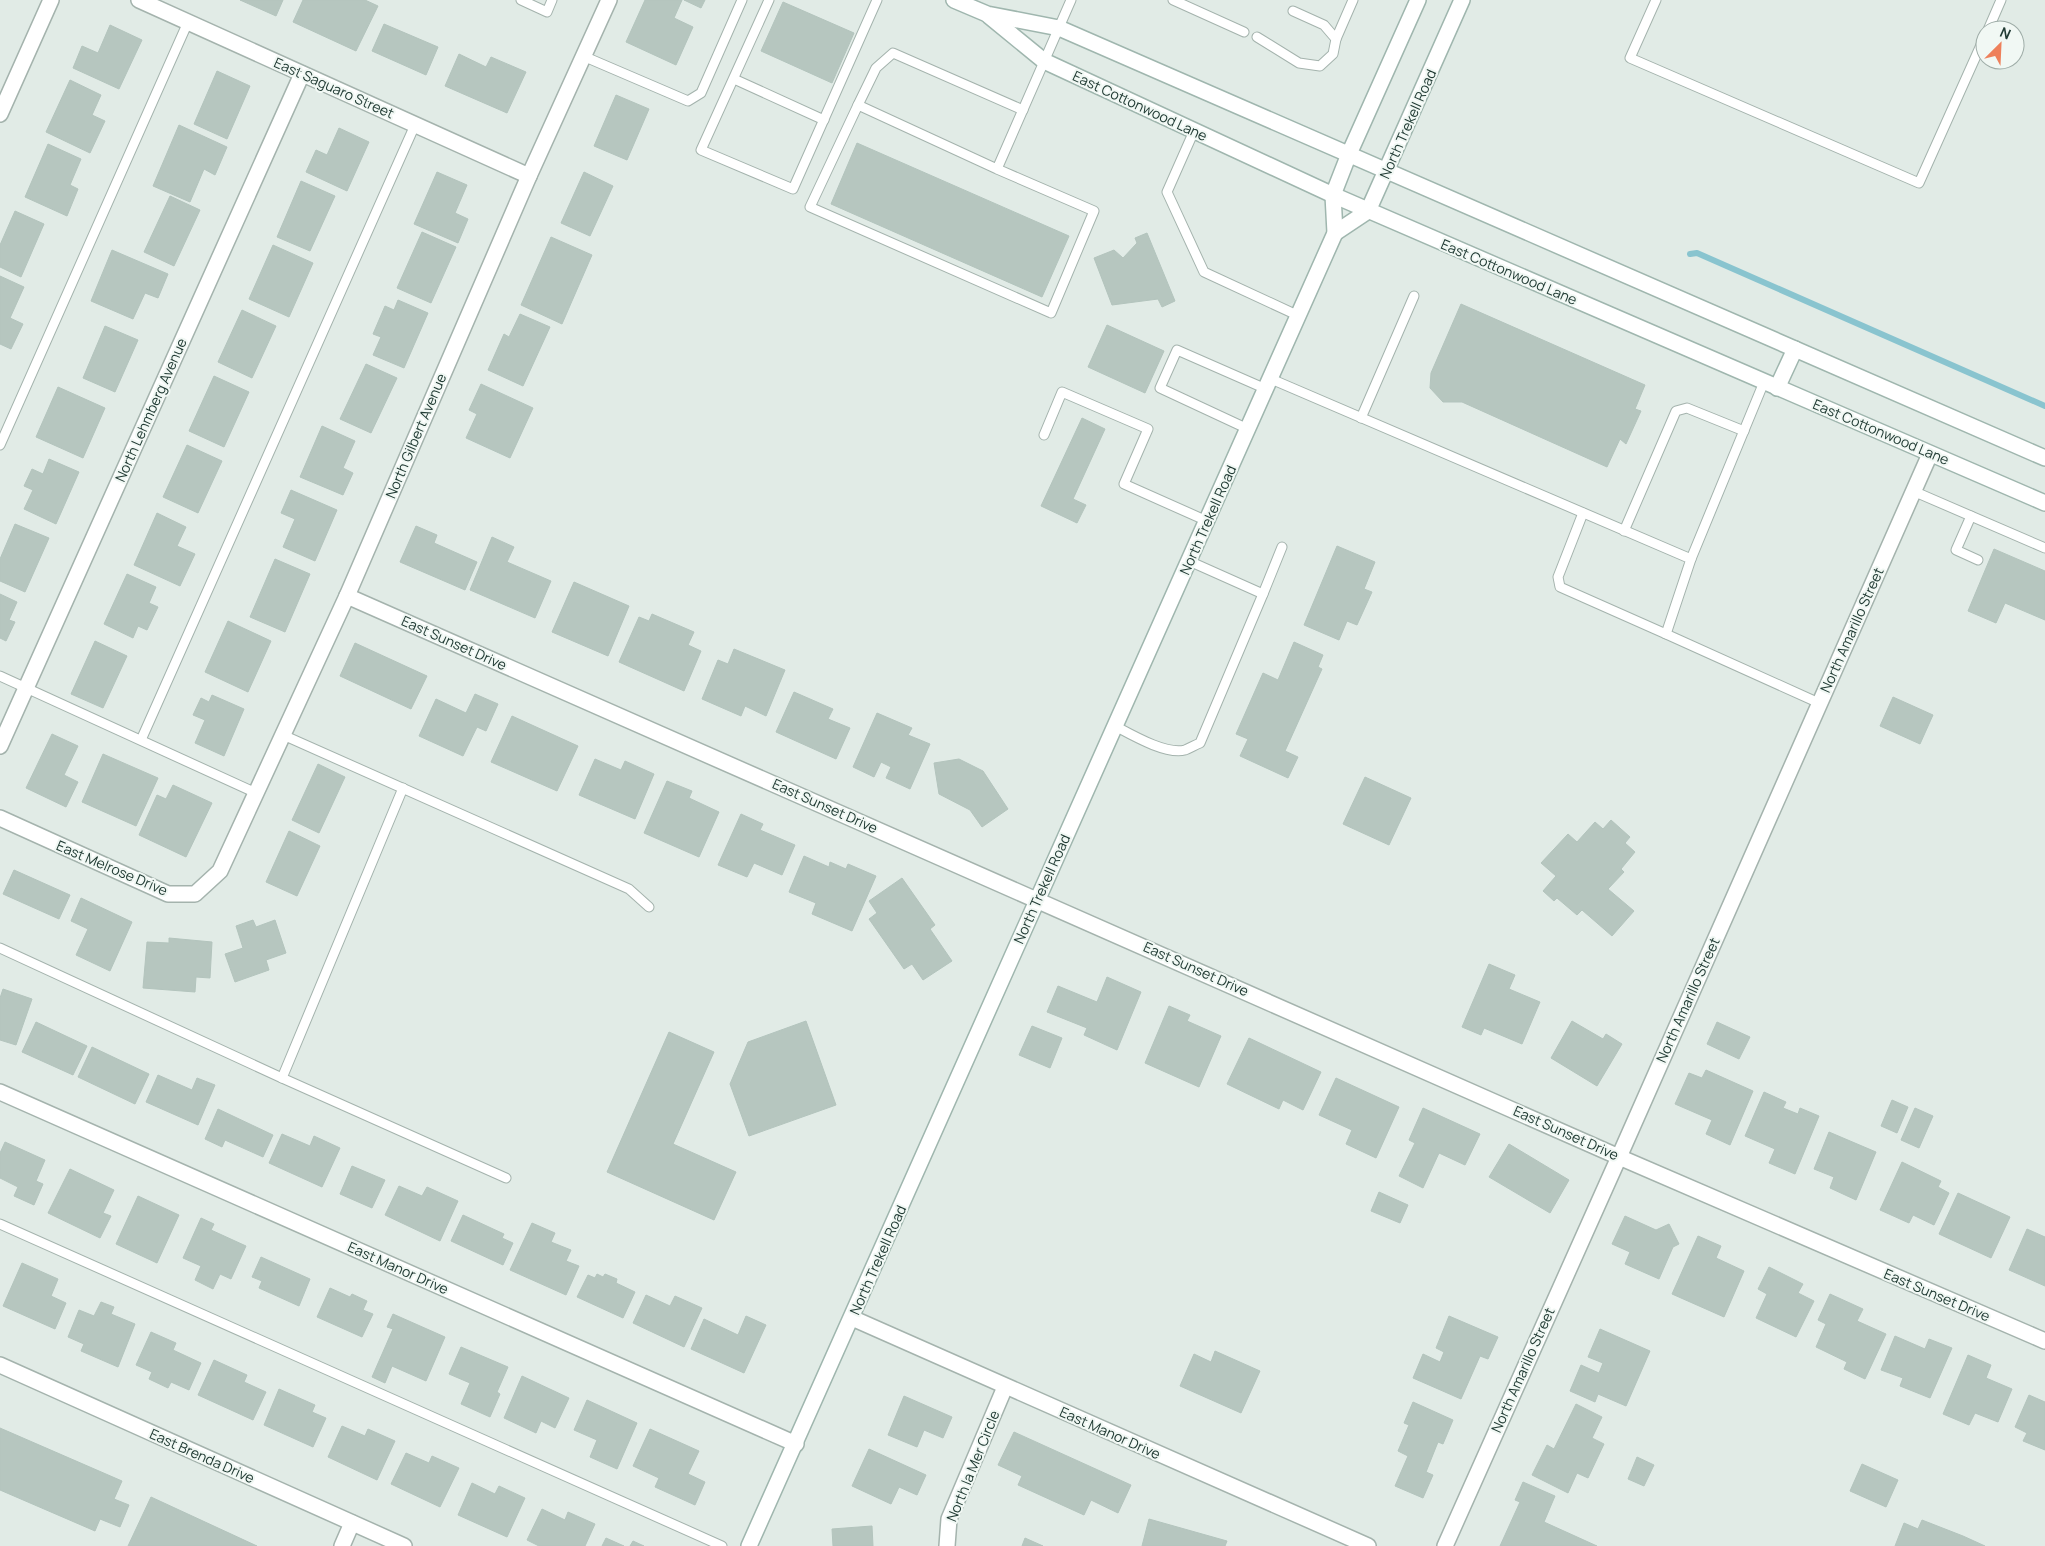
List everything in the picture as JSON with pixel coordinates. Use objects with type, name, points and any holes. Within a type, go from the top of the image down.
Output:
[{"type":"street","points":[[0,114],[51,0]]},
{"type":"street","name":"East Saguaro Street","points":[[139,0],[529,176]]},
{"type":"street","name":"North Gilbert Avenue","points":[[220,871],[347,596],[529,176],[609,0]]},
{"type":"street","name":"East Cottonwood Lane","points":[[954,0],[987,14],[1059,28],[2045,458]]},
{"type":"street","name":"North Trekell Road","points":[[750,1546],[1335,233],[1333,195],[1349,154],[1418,0]]},
{"type":"street","name":"North Trekell Road","points":[[1368,211],[1462,0]]},
{"type":"street","name":"East Cottonwood Lane","points":[[987,14],[1044,61],[1194,131],[1368,211],[2045,503]]},
{"type":"street","name":"North Lehmberg Avenue","points":[[0,746],[302,74]]},
{"type":"street","points":[[1335,233],[1368,211]]},
{"type":"street","points":[[1771,385],[1795,349]]},
{"type":"street","name":"North Amarillo Street","points":[[1445,1546],[1930,454]]},
{"type":"street","name":"East Sunset Drive","points":[[347,596],[1038,899],[1619,1157],[2045,1341]]},
{"type":"street","name":"East Melrose Drive","points":[[0,818],[168,894],[195,894],[220,871]]},
{"type":"street","name":"East Manor Drive","points":[[0,1092],[796,1444]]},
{"type":"street","name":"East Manor Drive","points":[[852,1318],[1367,1546]]},
{"type":"street","name":"East Brenda Drive","points":[[0,1365],[404,1546]]},
{"type":"street","name":"North la Mer Circle","points":[[947,1546],[949,1519],[1005,1387]]},
{"type":"street","points":[[342,1546],[352,1522]]},
{"type":"lane","points":[[521,0],[547,12],[552,0]]},
{"type":"lane","points":[[584,56],[688,101],[701,93],[742,0]]},
{"type":"lane","points":[[769,0],[701,150],[793,189],[877,0]]},
{"type":"lane","points":[[997,169],[1071,0]]},
{"type":"lane","points":[[1172,0],[1244,32]]},
{"type":"lane","points":[[1257,38],[1299,63],[1320,66],[1333,54],[1336,39],[1353,0]]},
{"type":"lane","points":[[1656,0],[1630,58],[1919,183],[1975,58]]},
{"type":"lane","points":[[1992,20],[2001,0]]},
{"type":"lane","points":[[1293,11],[1324,24],[1336,39]]},
{"type":"lane","points":[[0,445],[188,22]]},
{"type":"lane","points":[[858,105],[1094,211],[1051,313],[810,206],[858,105],[876,68],[893,53],[1023,110]]},
{"type":"lane","points":[[734,80],[824,120]]},
{"type":"lane","points":[[141,740],[415,125]]},
{"type":"lane","points":[[1194,131],[1167,192],[1204,272],[1299,316]]},
{"type":"lane","points":[[1361,418],[1414,296]]},
{"type":"lane","points":[[1248,429],[1160,388],[1177,350],[1361,418],[1691,559]]},
{"type":"lane","points":[[1666,634],[1691,559],[1744,431],[1771,385]]},
{"type":"lane","points":[[1044,435],[1062,392],[1148,429],[1124,484],[1207,521]]},
{"type":"lane","points":[[1624,531],[1676,412],[1687,408],[1744,431]]},
{"type":"lane","points":[[1913,491],[2045,548]]},
{"type":"lane","points":[[1583,513],[1558,577],[1560,587],[1819,703]]},
{"type":"lane","points":[[1971,516],[1956,550],[1978,560]]},
{"type":"lane","points":[[1115,726],[1150,743],[1170,750],[1184,750],[1200,743],[1264,594],[1282,547]]},
{"type":"lane","points":[[1189,561],[1264,594]]},
{"type":"lane","points":[[0,676],[256,793]]},
{"type":"lane","points":[[283,734],[629,889],[649,907]]},
{"type":"lane","points":[[282,1078],[403,788]]},
{"type":"lane","points":[[0,948],[282,1078],[506,1178]]},
{"type":"lane","points":[[0,1224],[722,1546]]},
{"type":"building","points":[[240,0],[283,0],[276,16]]},
{"type":"building","points":[[303,0],[365,0],[378,6],[356,51],[293,22]]},
{"type":"building","points":[[645,0],[682,0],[674,18],[693,27],[676,65],[626,42]]},
{"type":"building","points":[[684,0],[705,0],[701,8]]},
{"type":"building","points":[[783,2],[854,33],[832,83],[761,51]]},
{"type":"building","points":[[384,24],[438,47],[426,75],[372,51]]},
{"type":"building","points":[[110,25],[142,40],[119,89],[73,68],[82,46],[98,53]]},
{"type":"building","points":[[459,54],[486,67],[491,57],[526,72],[507,113],[445,86]]},
{"type":"building","points":[[217,71],[250,86],[227,139],[194,124]]},
{"type":"building","points":[[70,80],[101,95],[92,115],[105,121],[90,153],[46,132]]},
{"type":"building","points":[[616,95],[649,109],[627,160],[594,146]]},
{"type":"building","points":[[179,125],[227,147],[215,175],[204,169],[190,202],[153,186]]},
{"type":"building","points":[[339,128],[369,142],[347,191],[306,172],[316,150],[327,155]]},
{"type":"building","points":[[857,143],[1069,236],[1042,297],[831,204]]},
{"type":"building","points":[[48,144],[81,159],[70,185],[78,189],[67,216],[25,197]]},
{"type":"building","points":[[437,172],[467,185],[455,213],[468,219],[458,243],[414,224]]},
{"type":"building","points":[[584,172],[613,186],[590,236],[561,223]]},
{"type":"building","points":[[301,181],[335,196],[310,251],[277,237]]},
{"type":"building","points":[[170,196],[200,210],[174,266],[144,252]]},
{"type":"building","points":[[15,211],[44,224],[21,277],[0,267],[0,245]]},
{"type":"building","points":[[422,232],[456,247],[431,303],[397,288]]},
{"type":"building","points":[[1147,233],[1175,301],[1162,307],[1158,299],[1112,305],[1094,258],[1114,250],[1123,258],[1137,243],[1135,238]]},
{"type":"building","points":[[551,237],[592,255],[562,324],[521,305]]},
{"type":"building","points":[[273,245],[313,263],[289,317],[249,299]]},
{"type":"building","points":[[112,250],[168,274],[158,298],[145,293],[133,319],[91,301]]},
{"type":"building","points":[[0,276],[24,287],[10,318],[23,324],[11,349],[0,344]]},
{"type":"building","points":[[398,300],[428,313],[404,368],[373,355],[381,337],[373,334],[385,306],[394,310]]},
{"type":"building","points":[[1461,304],[1645,385],[1635,409],[1641,411],[1626,444],[1620,439],[1607,467],[1462,402],[1443,402],[1430,388],[1431,373]]},
{"type":"building","points":[[242,310],[276,326],[252,378],[218,362]]},
{"type":"building","points":[[520,314],[550,327],[523,386],[488,370],[504,334],[509,337]]},
{"type":"building","points":[[1107,325],[1164,351],[1145,393],[1088,367]]},
{"type":"building","points":[[105,326],[138,340],[115,392],[83,378]]},
{"type":"building","points":[[366,364],[397,378],[371,433],[340,419]]},
{"type":"building","points":[[214,376],[249,392],[224,447],[189,431]]},
{"type":"building","points":[[481,384],[533,408],[510,458],[466,438],[477,414],[469,410]]},
{"type":"building","points":[[58,387],[105,408],[83,458],[36,437]]},
{"type":"building","points":[[1082,418],[1105,429],[1073,499],[1086,505],[1077,523],[1041,506]]},
{"type":"building","points":[[322,426],[355,441],[343,468],[353,473],[343,495],[300,477]]},
{"type":"building","points":[[187,445],[222,461],[198,513],[163,497]]},
{"type":"building","points":[[49,459],[79,472],[56,524],[24,509],[33,490],[24,486],[32,469],[43,474]]},
{"type":"building","points":[[291,490],[337,510],[315,561],[283,547],[295,519],[281,513]]},
{"type":"building","points":[[157,513],[186,527],[177,546],[195,554],[180,586],[134,565]]},
{"type":"building","points":[[15,524],[49,538],[25,592],[0,581],[0,559]]},
{"type":"building","points":[[416,526],[437,535],[434,543],[477,562],[465,590],[400,562]]},
{"type":"building","points":[[492,537],[514,547],[507,562],[551,581],[535,618],[470,590]]},
{"type":"building","points":[[1337,546],[1375,562],[1364,589],[1372,592],[1357,625],[1347,621],[1339,640],[1304,625]]},
{"type":"building","points":[[1994,549],[2045,571],[2045,620],[2005,603],[1996,623],[1968,611]]},
{"type":"building","points":[[275,559],[310,574],[285,632],[250,617]]},
{"type":"building","points":[[127,574],[156,587],[149,603],[158,607],[147,630],[138,626],[133,638],[104,624]]},
{"type":"building","points":[[574,582],[629,606],[608,656],[552,632]]},
{"type":"building","points":[[0,594],[17,602],[9,620],[15,622],[6,641],[0,638]]},
{"type":"building","points":[[652,614],[694,632],[688,645],[701,651],[684,691],[619,662],[639,617],[649,621]]},
{"type":"building","points":[[228,621],[271,641],[248,692],[205,672]]},
{"type":"building","points":[[95,641],[127,656],[103,708],[71,694]]},
{"type":"building","points":[[1294,642],[1323,655],[1318,667],[1322,669],[1285,751],[1298,757],[1288,778],[1240,756],[1248,739],[1236,734],[1263,673],[1278,680]]},
{"type":"building","points":[[355,643],[427,676],[411,709],[340,676]]},
{"type":"building","points":[[734,649],[785,670],[766,716],[745,706],[741,716],[702,699],[718,660],[728,664]]},
{"type":"building","points":[[794,692],[833,709],[828,719],[850,728],[836,759],[776,732]]},
{"type":"building","points":[[475,694],[498,704],[486,731],[477,727],[463,756],[419,736],[436,699],[466,713]]},
{"type":"building","points":[[212,695],[244,709],[224,756],[195,743],[205,720],[193,715],[201,698],[209,702]]},
{"type":"building","points":[[1893,697],[1933,715],[1920,744],[1880,726]]},
{"type":"building","points":[[877,713],[912,728],[908,735],[930,744],[910,789],[886,778],[891,767],[881,762],[874,777],[853,767]]},
{"type":"building","points":[[512,716],[578,746],[557,791],[491,762]]},
{"type":"building","points":[[52,734],[78,746],[64,775],[78,782],[66,807],[26,788]]},
{"type":"building","points":[[103,754],[158,778],[136,826],[82,802]]},
{"type":"building","points":[[595,759],[621,770],[625,761],[654,774],[635,819],[579,795]]},
{"type":"building","points":[[959,759],[983,771],[1008,809],[982,827],[970,810],[939,794],[934,763]]},
{"type":"building","points":[[318,764],[345,777],[319,833],[292,820]]},
{"type":"building","points":[[1365,777],[1411,798],[1389,845],[1343,824]]},
{"type":"building","points":[[667,781],[692,791],[689,798],[719,812],[699,857],[644,833]]},
{"type":"building","points":[[173,785],[212,803],[186,857],[139,835],[157,795],[166,799]]},
{"type":"building","points":[[741,814],[763,824],[760,830],[795,845],[782,875],[754,863],[747,877],[718,865]]},
{"type":"building","points":[[1611,820],[1630,837],[1625,843],[1635,852],[1621,869],[1624,872],[1608,889],[1634,911],[1612,936],[1582,910],[1577,915],[1557,898],[1554,901],[1543,891],[1556,876],[1541,863],[1568,834],[1577,842],[1595,822],[1603,829]]},
{"type":"building","points":[[289,831],[320,846],[297,896],[266,882]]},
{"type":"building","points":[[804,856],[829,867],[830,862],[846,869],[848,864],[876,876],[852,931],[812,914],[816,903],[789,892]]},
{"type":"building","points":[[14,870],[70,895],[59,919],[3,894]]},
{"type":"building","points":[[902,878],[935,925],[930,929],[952,961],[923,980],[912,964],[904,969],[869,919],[877,913],[869,901]]},
{"type":"building","points":[[81,898],[132,922],[110,971],[76,955],[88,929],[71,921]]},
{"type":"building","points":[[253,920],[256,927],[275,920],[286,953],[266,960],[269,970],[235,982],[225,954],[243,948],[236,926]]},
{"type":"building","points":[[169,938],[212,942],[210,978],[196,977],[195,992],[143,988],[147,942],[169,943]]},
{"type":"building","points":[[1489,964],[1515,975],[1509,989],[1540,1002],[1522,1044],[1484,1028],[1481,1035],[1462,1027]]},
{"type":"building","points":[[1107,977],[1141,992],[1117,1050],[1084,1035],[1087,1028],[1047,1012],[1058,986],[1097,1002]]},
{"type":"building","points":[[3,989],[32,999],[16,1045],[0,1040],[0,998]]},
{"type":"building","points":[[1169,1006],[1190,1015],[1187,1021],[1221,1036],[1199,1087],[1145,1063]]},
{"type":"building","points":[[806,1021],[836,1105],[749,1136],[730,1084],[748,1042]]},
{"type":"building","points":[[1572,1021],[1603,1039],[1606,1034],[1622,1044],[1597,1086],[1551,1058]]},
{"type":"building","points":[[36,1022],[87,1046],[73,1075],[22,1052]]},
{"type":"building","points":[[1717,1022],[1750,1037],[1739,1059],[1707,1044]]},
{"type":"building","points":[[1032,1026],[1062,1038],[1050,1068],[1019,1055]]},
{"type":"building","points":[[669,1032],[714,1052],[673,1144],[736,1172],[714,1220],[607,1172]]},
{"type":"building","points":[[1249,1038],[1321,1072],[1303,1110],[1283,1100],[1279,1109],[1227,1084]]},
{"type":"building","points":[[92,1047],[149,1074],[135,1104],[78,1077]]},
{"type":"building","points":[[1706,1070],[1753,1091],[1730,1145],[1706,1134],[1712,1120],[1675,1104],[1689,1073],[1702,1078]]},
{"type":"building","points":[[158,1075],[192,1090],[197,1078],[215,1085],[198,1125],[146,1102]]},
{"type":"building","points":[[1336,1078],[1399,1107],[1376,1158],[1346,1144],[1352,1130],[1319,1115]]},
{"type":"building","points":[[1764,1092],[1786,1102],[1783,1108],[1798,1114],[1800,1108],[1819,1116],[1795,1174],[1769,1163],[1775,1149],[1745,1136]]},
{"type":"building","points":[[1892,1100],[1908,1107],[1897,1133],[1881,1126]]},
{"type":"building","points":[[1423,1108],[1480,1134],[1465,1165],[1439,1153],[1423,1188],[1399,1176],[1415,1143],[1409,1140]]},
{"type":"building","points":[[1915,1108],[1933,1116],[1919,1148],[1901,1140]]},
{"type":"building","points":[[218,1109],[273,1135],[263,1157],[225,1140],[222,1147],[205,1139]]},
{"type":"building","points":[[1829,1132],[1876,1152],[1856,1200],[1830,1188],[1834,1177],[1814,1169]]},
{"type":"building","points":[[282,1134],[310,1146],[314,1136],[340,1148],[322,1187],[269,1163]]},
{"type":"building","points":[[5,1142],[45,1160],[36,1181],[43,1184],[34,1205],[14,1196],[18,1187],[0,1178],[0,1153]]},
{"type":"building","points":[[1509,1144],[1569,1180],[1550,1213],[1489,1177]]},
{"type":"building","points":[[1902,1162],[1941,1181],[1938,1187],[1949,1193],[1934,1225],[1913,1215],[1909,1223],[1880,1210]]},
{"type":"building","points":[[352,1166],[385,1180],[372,1208],[340,1194]]},
{"type":"building","points":[[70,1169],[114,1190],[103,1213],[111,1216],[100,1238],[48,1213]]},
{"type":"building","points":[[399,1186],[422,1196],[427,1187],[458,1201],[440,1241],[385,1215]]},
{"type":"building","points":[[1379,1192],[1408,1205],[1400,1223],[1371,1211]]},
{"type":"building","points":[[1958,1193],[2010,1217],[1991,1258],[1939,1234]]},
{"type":"building","points":[[138,1196],[179,1215],[157,1263],[116,1244]]},
{"type":"building","points":[[463,1215],[504,1234],[502,1238],[513,1243],[503,1265],[451,1241]]},
{"type":"building","points":[[1625,1216],[1656,1230],[1669,1224],[1679,1244],[1673,1247],[1659,1279],[1625,1264],[1630,1252],[1612,1244]]},
{"type":"building","points":[[201,1218],[214,1224],[211,1230],[246,1246],[231,1279],[220,1274],[213,1289],[195,1280],[201,1266],[183,1258]]},
{"type":"building","points":[[532,1223],[555,1233],[551,1242],[571,1250],[566,1261],[579,1266],[566,1295],[510,1270]]},
{"type":"building","points":[[2027,1229],[2045,1237],[2045,1286],[2009,1270]]},
{"type":"building","points":[[1698,1236],[1721,1246],[1716,1258],[1744,1271],[1724,1317],[1672,1294]]},
{"type":"building","points":[[261,1257],[310,1279],[299,1306],[259,1288],[262,1281],[252,1277]]},
{"type":"building","points":[[22,1263],[58,1279],[51,1296],[66,1303],[55,1329],[3,1306]]},
{"type":"building","points":[[1769,1267],[1803,1284],[1798,1293],[1814,1301],[1796,1337],[1756,1318],[1767,1294],[1758,1289]]},
{"type":"building","points":[[597,1274],[603,1277],[605,1274],[617,1279],[616,1283],[635,1292],[623,1318],[577,1297],[588,1275],[595,1278]]},
{"type":"building","points":[[330,1288],[350,1297],[352,1294],[367,1301],[363,1310],[373,1314],[362,1337],[317,1317]]},
{"type":"building","points":[[1830,1294],[1863,1309],[1857,1321],[1886,1334],[1865,1379],[1844,1369],[1847,1362],[1816,1347],[1826,1324],[1818,1320]]},
{"type":"building","points":[[646,1295],[670,1306],[675,1296],[702,1308],[684,1347],[633,1323]]},
{"type":"building","points":[[101,1302],[114,1307],[111,1314],[135,1324],[118,1367],[81,1351],[84,1344],[68,1337],[79,1310],[94,1316]]},
{"type":"building","points":[[393,1314],[445,1337],[426,1381],[392,1366],[385,1383],[372,1377],[393,1329],[387,1327]]},
{"type":"building","points":[[746,1316],[766,1325],[744,1373],[691,1349],[704,1319],[738,1335]]},
{"type":"building","points":[[1449,1316],[1498,1337],[1488,1359],[1480,1356],[1461,1399],[1413,1378],[1423,1354],[1440,1362],[1444,1352],[1436,1348]]},
{"type":"building","points":[[1600,1329],[1650,1351],[1626,1406],[1598,1394],[1595,1402],[1570,1391],[1581,1365],[1599,1373],[1603,1363],[1588,1357]]},
{"type":"building","points":[[151,1332],[176,1343],[173,1350],[201,1363],[189,1390],[171,1382],[168,1388],[149,1379],[152,1372],[136,1365]]},
{"type":"building","points":[[1895,1336],[1925,1349],[1929,1339],[1952,1348],[1930,1398],[1900,1386],[1903,1378],[1881,1370]]},
{"type":"building","points":[[461,1347],[508,1367],[497,1392],[500,1394],[490,1417],[461,1404],[470,1383],[449,1374]]},
{"type":"building","points":[[1215,1351],[1260,1371],[1241,1413],[1180,1386],[1194,1354],[1211,1362]]},
{"type":"building","points":[[1968,1355],[1991,1365],[1986,1378],[2012,1389],[1998,1422],[1975,1413],[1969,1425],[1943,1414]]},
{"type":"building","points":[[214,1360],[247,1375],[244,1382],[266,1392],[253,1420],[198,1395]]},
{"type":"building","points":[[522,1376],[569,1398],[555,1428],[541,1421],[536,1433],[504,1418]]},
{"type":"building","points":[[279,1389],[315,1405],[312,1412],[326,1418],[313,1447],[264,1425]]},
{"type":"building","points":[[2029,1395],[2045,1402],[2045,1450],[2023,1441],[2027,1433],[2015,1427]]},
{"type":"building","points":[[904,1396],[952,1417],[943,1438],[924,1430],[917,1447],[888,1435]]},
{"type":"building","points":[[587,1400],[637,1423],[617,1469],[590,1457],[597,1440],[574,1430]]},
{"type":"building","points":[[1413,1402],[1453,1420],[1443,1444],[1438,1442],[1426,1472],[1433,1475],[1423,1498],[1395,1486],[1408,1456],[1398,1451],[1409,1425],[1404,1423]]},
{"type":"building","points":[[1576,1404],[1602,1417],[1592,1438],[1604,1444],[1588,1478],[1577,1473],[1568,1493],[1532,1475],[1547,1445],[1554,1449]]},
{"type":"building","points":[[342,1426],[365,1436],[368,1429],[395,1441],[377,1480],[328,1457]]},
{"type":"building","points":[[0,1428],[122,1481],[114,1499],[129,1505],[120,1527],[100,1519],[95,1531],[0,1490]]},
{"type":"building","points":[[650,1429],[699,1451],[688,1474],[705,1482],[695,1505],[655,1487],[659,1478],[633,1466]]},
{"type":"building","points":[[1014,1432],[1131,1485],[1118,1513],[1091,1500],[1084,1515],[1018,1485],[1022,1476],[998,1465]]},
{"type":"building","points":[[869,1449],[926,1475],[917,1495],[899,1487],[891,1504],[852,1486]]},
{"type":"building","points":[[406,1453],[429,1463],[432,1456],[459,1468],[440,1507],[391,1484]]},
{"type":"building","points":[[1637,1457],[1654,1465],[1644,1486],[1628,1479]]},
{"type":"building","points":[[1862,1464],[1898,1480],[1886,1507],[1850,1491]]},
{"type":"building","points":[[1523,1482],[1555,1496],[1544,1522],[1597,1546],[1500,1546],[1520,1502],[1515,1500]]},
{"type":"building","points":[[472,1483],[495,1494],[499,1486],[525,1498],[507,1537],[458,1515]]},
{"type":"building","points":[[151,1497],[257,1546],[128,1546]]},
{"type":"building","points":[[542,1509],[565,1520],[568,1512],[595,1524],[585,1546],[539,1546],[527,1540]]},
{"type":"building","points":[[1149,1519],[1227,1541],[1225,1546],[1142,1546]]},
{"type":"building","points":[[1922,1520],[1985,1546],[1895,1546],[1904,1523],[1918,1529]]},
{"type":"building","points":[[872,1526],[873,1546],[833,1546],[832,1529]]},
{"type":"building","points":[[606,1538],[624,1546],[602,1546]]},
{"type":"building","points":[[1025,1538],[1043,1546],[1022,1546]]},
{"type":"building","points":[[633,1541],[644,1546],[630,1546]]},
{"type":"waterway","points":[[1690,254],[1697,253],[2045,406]]}]
